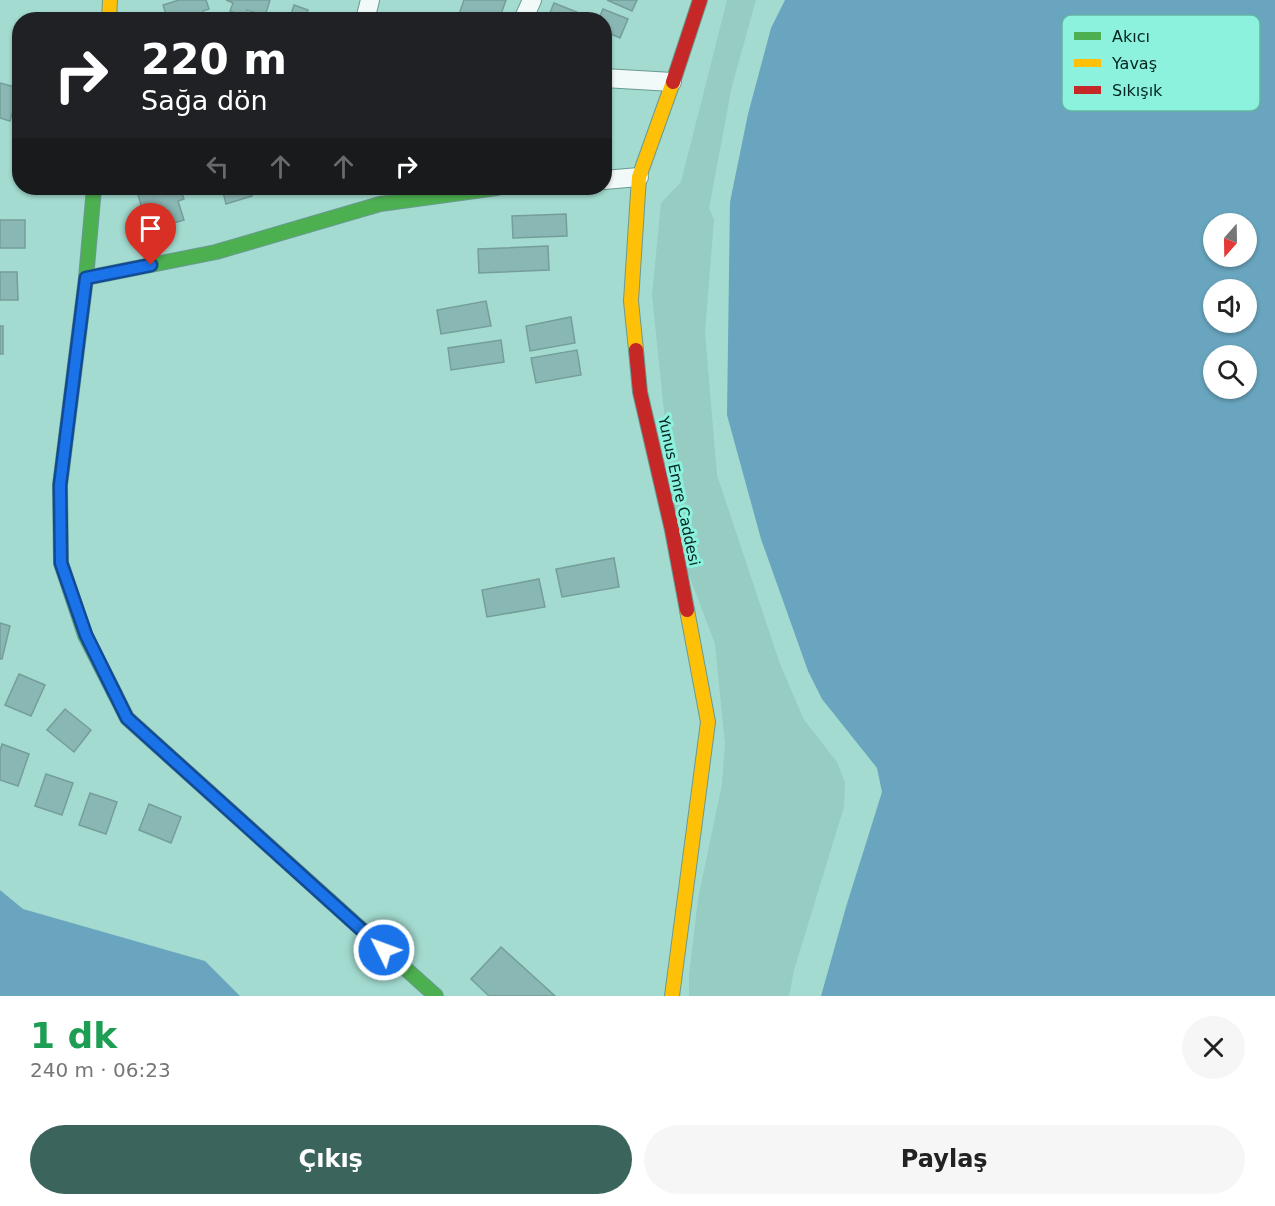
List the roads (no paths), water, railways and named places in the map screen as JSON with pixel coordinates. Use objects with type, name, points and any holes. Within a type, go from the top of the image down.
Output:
[{"type":"main road","name":"Yunus Emre Caddesi","points":[[672,996],[708,722],[672,530],[640,392],[631,301],[639,177],[688,41],[700,0]]},
{"type":"main road","points":[[93,195],[86,278],[60,485],[61,563],[86,635],[127,718],[436,996]]},
{"type":"main road","points":[[86,278],[216,252],[378,196]]},
{"type":"street","points":[[612,78],[672,82]]},
{"type":"street","points":[[612,179],[639,177]]}]
